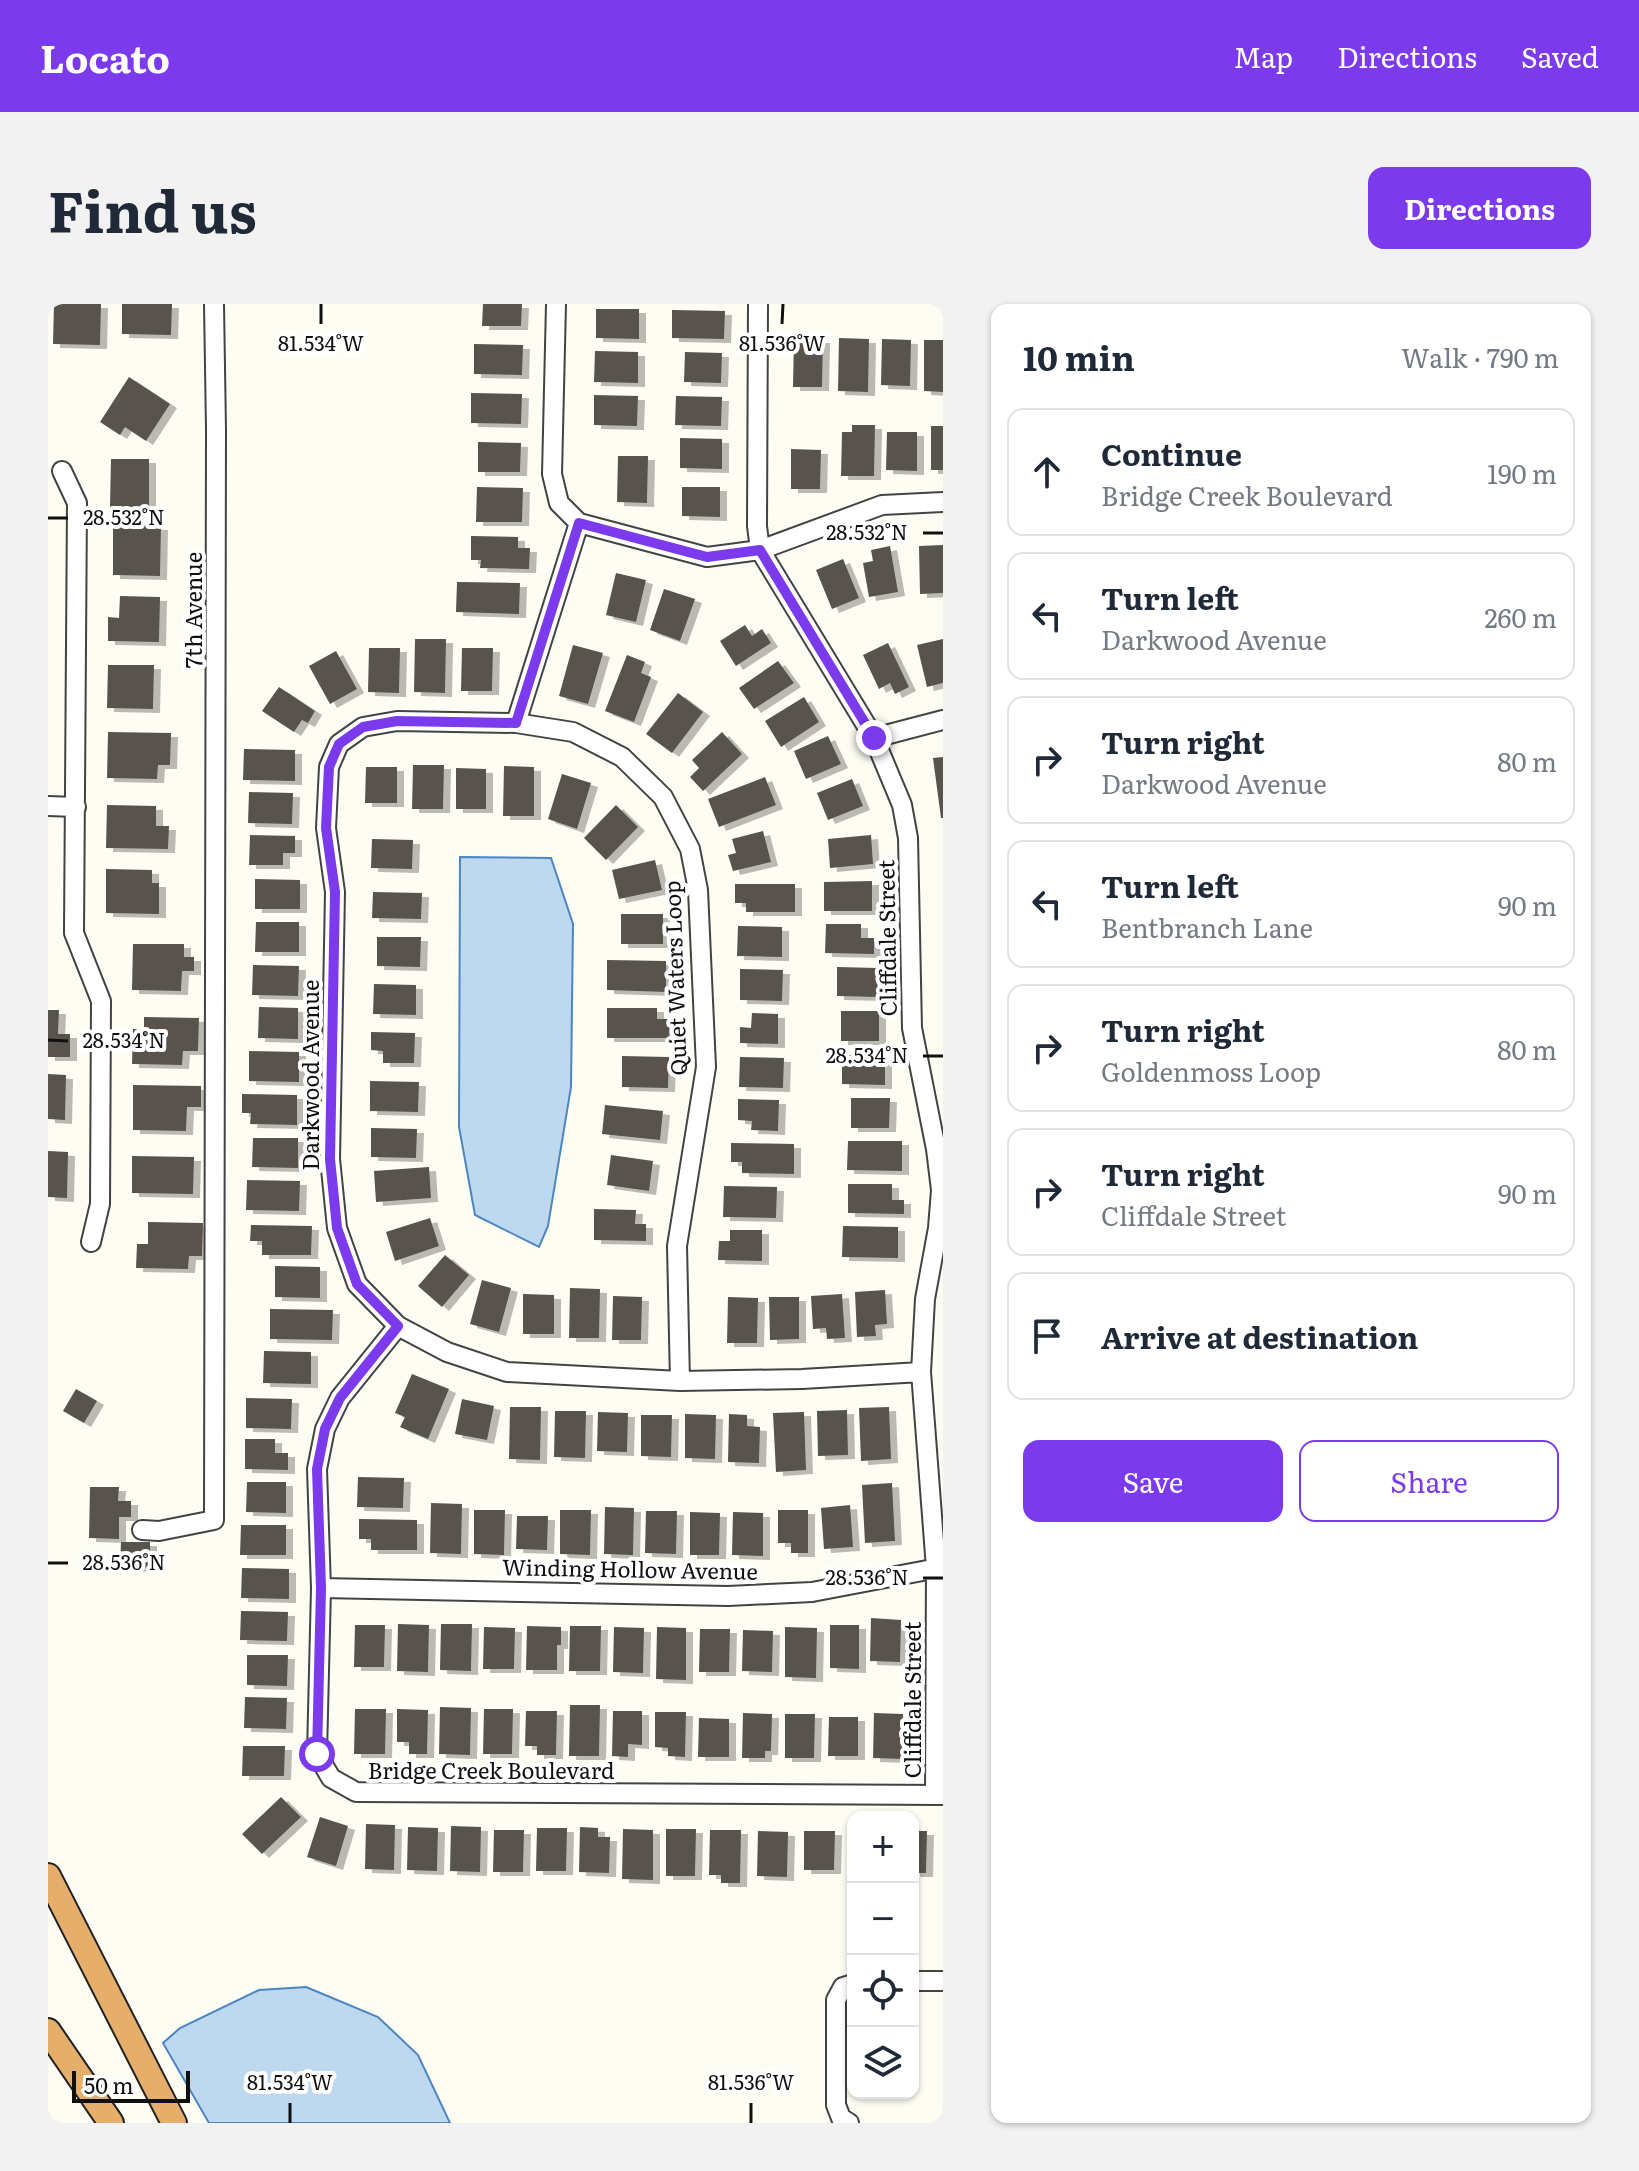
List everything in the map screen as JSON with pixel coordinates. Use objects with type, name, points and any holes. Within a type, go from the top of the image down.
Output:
[{"type":"highway","points":[[48,1876],[174,2123]]},
{"type":"highway","points":[[48,2031],[111,2123]]},
{"type":"street","name":"7th Avenue","points":[[142,1530],[159,1531],[214,1520],[214,304]]},
{"type":"street","points":[[556,304],[552,474],[559,503],[579,523],[707,557],[760,550],[882,505],[943,502]]},
{"type":"street","name":"Cliffdale Street","points":[[758,304],[757,526],[760,550],[874,738],[902,805],[906,827],[912,1028],[941,1190],[938,1228],[925,1299],[921,1372],[940,1568],[939,1795]]},
{"type":"street","points":[[62,471],[77,503],[74,933],[101,1001],[100,1204],[91,1242]]},
{"type":"street","points":[[516,723],[579,523]]},
{"type":"street","points":[[874,738],[943,720]]},
{"type":"street","name":"Darkwood Avenue","points":[[516,723],[397,721],[363,727],[339,744],[329,767],[326,828],[335,892],[330,1159],[337,1228],[357,1284],[398,1326],[447,1352],[507,1372],[680,1381],[802,1379],[921,1372]]},
{"type":"street","name":"Quiet Waters Loop","points":[[516,723],[573,732],[622,757],[663,797],[690,849],[698,890],[706,1067],[677,1246],[680,1381]]},
{"type":"street","points":[[48,806],[76,807]]},
{"type":"street","name":"Bridge Creek Boulevard","points":[[398,1326],[340,1398],[325,1429],[317,1469],[321,1588],[317,1754],[331,1778],[356,1792],[939,1795]]},
{"type":"street","name":"Winding Hollow Avenue","points":[[321,1588],[728,1596],[812,1592],[940,1568]]},
{"type":"street","points":[[919,1981],[943,1981]]},
{"type":"street","points":[[847,1986],[843,1987],[836,2000],[836,2105],[841,2118],[849,2123]]},
{"type":"water","points":[[460,857],[551,858],[573,924],[571,1087],[548,1226],[539,1247],[475,1215],[459,1127]]},
{"type":"water","points":[[306,1987],[378,2017],[418,2055],[450,2123],[209,2123],[163,2043],[180,2028],[259,1990]]},
{"type":"building","points":[[54,304],[101,304],[100,345],[53,344]]},
{"type":"building","points":[[122,304],[172,304],[171,335],[122,334]]},
{"type":"building","points":[[483,304],[522,304],[521,326],[482,326]]},
{"type":"building","points":[[596,309],[639,309],[639,339],[596,338]]},
{"type":"building","points":[[672,310],[725,311],[724,339],[672,338]]},
{"type":"building","points":[[839,338],[869,339],[868,392],[838,391]]},
{"type":"building","points":[[794,339],[823,339],[822,387],[793,387]]},
{"type":"building","points":[[882,339],[911,340],[910,386],[881,385]]},
{"type":"building","points":[[924,340],[943,340],[943,392],[924,391]]},
{"type":"building","points":[[474,344],[523,345],[522,375],[474,374]]},
{"type":"building","points":[[595,351],[638,352],[638,383],[594,382]]},
{"type":"building","points":[[685,352],[722,353],[721,383],[684,382]]},
{"type":"building","points":[[129,377],[170,404],[146,441],[125,427],[120,435],[100,422]]},
{"type":"building","points":[[471,393],[522,394],[521,424],[471,423]]},
{"type":"building","points":[[594,395],[638,396],[637,426],[594,425]]},
{"type":"building","points":[[676,396],[722,397],[721,426],[675,425]]},
{"type":"building","points":[[852,425],[875,425],[874,476],[841,476],[842,432],[852,432]]},
{"type":"building","points":[[931,426],[943,426],[943,470],[931,470]]},
{"type":"building","points":[[887,432],[917,432],[917,471],[886,470]]},
{"type":"building","points":[[680,438],[722,439],[722,469],[680,468]]},
{"type":"building","points":[[478,442],[521,443],[520,472],[478,472]]},
{"type":"building","points":[[791,449],[821,450],[820,489],[791,489]]},
{"type":"building","points":[[618,456],[648,456],[647,503],[617,502]]},
{"type":"building","points":[[111,459],[149,459],[149,507],[110,507]]},
{"type":"building","points":[[477,487],[523,488],[522,522],[476,522]]},
{"type":"building","points":[[682,487],[720,487],[720,517],[682,516]]},
{"type":"building","points":[[113,525],[161,526],[160,576],[113,575]]},
{"type":"building","points":[[471,536],[518,537],[518,548],[530,548],[529,569],[480,568],[481,560],[471,560]]},
{"type":"building","points":[[943,545],[943,593],[920,594],[919,546]]},
{"type":"building","points":[[890,546],[898,592],[869,597],[863,563],[873,561],[871,550]]},
{"type":"building","points":[[843,559],[859,598],[832,609],[816,570]]},
{"type":"building","points":[[616,573],[646,580],[636,622],[606,615]]},
{"type":"building","points":[[457,582],[520,583],[519,614],[456,612]]},
{"type":"building","points":[[664,589],[695,599],[680,641],[650,630]]},
{"type":"building","points":[[120,596],[160,597],[159,642],[108,641],[108,617],[119,618]]},
{"type":"building","points":[[745,625],[752,636],[762,629],[771,643],[736,666],[720,641]]},
{"type":"building","points":[[415,639],[446,639],[445,693],[414,692]]},
{"type":"building","points":[[943,639],[943,683],[927,687],[917,645]]},
{"type":"building","points":[[888,643],[909,687],[895,694],[890,683],[879,689],[863,655]]},
{"type":"building","points":[[573,645],[603,653],[588,704],[559,696]]},
{"type":"building","points":[[369,648],[400,648],[399,693],[368,692]]},
{"type":"building","points":[[462,648],[493,648],[492,691],[461,691]]},
{"type":"building","points":[[336,651],[357,689],[330,704],[309,666]]},
{"type":"building","points":[[627,655],[645,662],[641,673],[651,677],[634,722],[605,711]]},
{"type":"building","points":[[778,661],[794,683],[754,709],[739,688]]},
{"type":"building","points":[[108,665],[154,665],[153,709],[107,708]]},
{"type":"building","points":[[279,687],[315,711],[308,723],[302,720],[294,732],[262,711]]},
{"type":"building","points":[[678,693],[703,712],[672,753],[646,734]]},
{"type":"building","points":[[804,697],[819,722],[781,747],[765,721]]},
{"type":"building","points":[[108,732],[171,733],[170,765],[158,765],[157,779],[107,778]]},
{"type":"building","points":[[722,732],[742,754],[703,791],[690,777],[699,768],[692,760]]},
{"type":"building","points":[[828,736],[841,764],[806,779],[794,751]]},
{"type":"building","points":[[244,749],[295,750],[295,781],[243,780]]},
{"type":"building","points":[[943,757],[943,818],[941,818],[933,758]]},
{"type":"building","points":[[413,765],[444,765],[443,809],[412,809]]},
{"type":"building","points":[[504,766],[534,767],[534,816],[503,816]]},
{"type":"building","points":[[366,767],[397,767],[397,803],[365,803]]},
{"type":"building","points":[[456,768],[486,769],[486,809],[456,809]]},
{"type":"building","points":[[562,774],[591,783],[577,829],[548,819]]},
{"type":"building","points":[[765,777],[776,805],[719,827],[708,799]]},
{"type":"building","points":[[852,779],[863,806],[828,820],[817,793]]},
{"type":"building","points":[[249,792],[293,793],[292,824],[248,823]]},
{"type":"building","points":[[107,805],[156,806],[156,826],[169,826],[168,849],[106,848]]},
{"type":"building","points":[[616,805],[638,827],[606,860],[584,838]]},
{"type":"building","points":[[763,831],[771,862],[733,871],[728,855],[736,853],[732,839]]},
{"type":"building","points":[[250,835],[295,836],[295,853],[283,853],[283,865],[249,865]]},
{"type":"building","points":[[871,835],[873,864],[830,868],[828,839]]},
{"type":"building","points":[[372,839],[413,840],[412,869],[371,868]]},
{"type":"building","points":[[655,860],[662,890],[619,899],[612,870]]},
{"type":"building","points":[[106,869],[152,870],[152,883],[159,883],[159,914],[106,913]]},
{"type":"building","points":[[255,879],[300,880],[300,909],[255,909]]},
{"type":"building","points":[[872,881],[872,911],[824,911],[824,882]]},
{"type":"building","points":[[735,884],[795,884],[795,912],[746,912],[746,903],[735,903]]},
{"type":"building","points":[[373,892],[422,893],[421,919],[372,918]]},
{"type":"building","points":[[621,914],[663,914],[663,944],[621,944]]},
{"type":"building","points":[[256,922],[299,922],[299,952],[255,952]]},
{"type":"building","points":[[826,924],[861,924],[861,938],[874,938],[874,954],[825,953]]},
{"type":"building","points":[[738,926],[782,927],[782,957],[737,956]]},
{"type":"building","points":[[377,937],[421,937],[420,967],[377,966]]},
{"type":"building","points":[[133,944],[184,944],[184,957],[194,957],[194,971],[182,971],[181,991],[132,990]]},
{"type":"building","points":[[607,960],[666,961],[666,992],[607,990]]},
{"type":"building","points":[[253,965],[299,966],[298,996],[252,995]]},
{"type":"building","points":[[837,967],[878,968],[877,997],[837,996]]},
{"type":"building","points":[[740,969],[783,970],[782,1001],[740,1000]]},
{"type":"building","points":[[374,984],[416,985],[416,1015],[373,1014]]},
{"type":"building","points":[[259,1007],[298,1008],[298,1039],[258,1038]]},
{"type":"building","points":[[607,1008],[657,1008],[657,1019],[669,1019],[669,1038],[607,1038]]},
{"type":"building","points":[[48,1010],[59,1010],[58,1034],[70,1034],[70,1057],[48,1057]]},
{"type":"building","points":[[841,1011],[879,1011],[879,1041],[841,1041]]},
{"type":"building","points":[[752,1013],[778,1014],[778,1044],[740,1043],[740,1027],[751,1028]]},
{"type":"building","points":[[144,1017],[199,1018],[198,1051],[183,1051],[182,1065],[132,1064],[133,1029],[144,1029]]},
{"type":"building","points":[[371,1032],[415,1033],[414,1063],[383,1063],[383,1051],[371,1050]]},
{"type":"building","points":[[249,1051],[299,1052],[299,1082],[249,1081]]},
{"type":"building","points":[[842,1055],[885,1056],[885,1085],[842,1084]]},
{"type":"building","points":[[622,1056],[669,1057],[668,1088],[622,1087]]},
{"type":"building","points":[[740,1057],[784,1058],[783,1088],[739,1087]]},
{"type":"building","points":[[48,1074],[66,1075],[65,1120],[48,1119]]},
{"type":"building","points":[[370,1081],[419,1082],[418,1112],[370,1111]]},
{"type":"building","points":[[133,1085],[201,1086],[201,1107],[187,1107],[186,1131],[133,1130]]},
{"type":"building","points":[[242,1094],[297,1095],[297,1125],[250,1124],[251,1113],[242,1113]]},
{"type":"building","points":[[851,1098],[890,1098],[889,1128],[851,1128]]},
{"type":"building","points":[[738,1099],[779,1100],[778,1131],[751,1130],[752,1121],[738,1120]]},
{"type":"building","points":[[605,1105],[663,1111],[660,1140],[602,1134]]},
{"type":"building","points":[[371,1128],[417,1129],[416,1158],[371,1157]]},
{"type":"building","points":[[253,1138],[298,1138],[298,1168],[252,1167]]},
{"type":"building","points":[[848,1141],[902,1141],[902,1171],[847,1170]]},
{"type":"building","points":[[731,1143],[794,1144],[794,1174],[742,1173],[742,1162],[731,1162]]},
{"type":"building","points":[[48,1151],[68,1152],[67,1198],[48,1197]]},
{"type":"building","points":[[611,1155],[653,1161],[649,1191],[607,1185]]},
{"type":"building","points":[[132,1156],[194,1157],[193,1194],[132,1193]]},
{"type":"building","points":[[429,1167],[431,1198],[376,1202],[374,1171]]},
{"type":"building","points":[[247,1180],[300,1181],[299,1211],[246,1210]]},
{"type":"building","points":[[848,1184],[892,1184],[892,1200],[904,1200],[904,1214],[848,1213]]},
{"type":"building","points":[[724,1186],[777,1187],[776,1218],[723,1217]]},
{"type":"building","points":[[594,1209],[636,1210],[635,1224],[646,1224],[646,1241],[594,1240]]},
{"type":"building","points":[[430,1218],[439,1246],[395,1261],[386,1232]]},
{"type":"building","points":[[148,1222],[203,1223],[202,1256],[189,1256],[188,1269],[136,1268],[137,1244],[148,1244]]},
{"type":"building","points":[[251,1225],[312,1226],[311,1255],[262,1255],[262,1241],[250,1241]]},
{"type":"building","points":[[843,1226],[898,1227],[898,1258],[842,1257]]},
{"type":"building","points":[[730,1230],[762,1230],[762,1261],[718,1260],[719,1241],[730,1241]]},
{"type":"building","points":[[445,1255],[469,1275],[442,1307],[418,1286]]},
{"type":"building","points":[[275,1266],[320,1267],[320,1298],[275,1297]]},
{"type":"building","points":[[482,1280],[511,1288],[499,1332],[470,1324]]},
{"type":"building","points":[[570,1288],[600,1289],[599,1338],[569,1338]]},
{"type":"building","points":[[885,1290],[887,1324],[875,1325],[876,1336],[857,1337],[855,1292]]},
{"type":"building","points":[[523,1294],[554,1295],[554,1334],[523,1334]]},
{"type":"building","points":[[842,1294],[845,1338],[827,1339],[826,1328],[813,1329],[811,1296]]},
{"type":"building","points":[[613,1296],[642,1297],[641,1340],[612,1340]]},
{"type":"building","points":[[728,1297],[758,1298],[757,1343],[727,1343]]},
{"type":"building","points":[[769,1297],[799,1297],[799,1339],[770,1340]]},
{"type":"building","points":[[270,1309],[333,1310],[332,1340],[270,1339]]},
{"type":"building","points":[[264,1351],[311,1352],[311,1384],[263,1383]]},
{"type":"building","points":[[412,1374],[449,1389],[428,1439],[400,1427],[405,1417],[395,1413]]},
{"type":"building","points":[[76,1389],[97,1401],[84,1423],[63,1411]]},
{"type":"building","points":[[246,1398],[292,1399],[291,1429],[246,1428]]},
{"type":"building","points":[[462,1399],[494,1406],[487,1440],[455,1434]]},
{"type":"building","points":[[510,1407],[541,1407],[540,1460],[509,1459]]},
{"type":"building","points":[[889,1407],[891,1459],[861,1461],[859,1408]]},
{"type":"building","points":[[847,1410],[848,1455],[818,1456],[817,1411]]},
{"type":"building","points":[[555,1411],[586,1411],[585,1458],[554,1457]]},
{"type":"building","points":[[598,1412],[628,1413],[627,1452],[597,1451]]},
{"type":"building","points":[[804,1412],[806,1470],[776,1472],[773,1413]]},
{"type":"building","points":[[685,1414],[716,1415],[715,1459],[685,1458]]},
{"type":"building","points":[[729,1414],[747,1415],[747,1426],[760,1427],[759,1463],[728,1462]]},
{"type":"building","points":[[641,1415],[672,1415],[671,1457],[641,1456]]},
{"type":"building","points":[[245,1439],[275,1439],[275,1453],[288,1453],[288,1470],[245,1469]]},
{"type":"building","points":[[358,1477],[404,1478],[403,1508],[357,1507]]},
{"type":"building","points":[[247,1482],[286,1482],[286,1513],[246,1512]]},
{"type":"building","points":[[892,1483],[895,1541],[865,1543],[862,1485]]},
{"type":"building","points":[[90,1487],[119,1487],[118,1501],[131,1501],[131,1517],[119,1517],[119,1539],[89,1538]]},
{"type":"building","points":[[431,1503],[462,1504],[461,1554],[430,1553]]},
{"type":"building","points":[[850,1505],[853,1547],[824,1549],[821,1508]]},
{"type":"building","points":[[605,1507],[634,1508],[633,1555],[604,1554]]},
{"type":"building","points":[[474,1510],[505,1510],[504,1555],[474,1554]]},
{"type":"building","points":[[560,1510],[591,1510],[590,1555],[560,1554]]},
{"type":"building","points":[[778,1510],[808,1510],[808,1553],[791,1553],[791,1543],[778,1543]]},
{"type":"building","points":[[646,1511],[677,1511],[676,1554],[645,1553]]},
{"type":"building","points":[[690,1512],[720,1513],[719,1555],[690,1555]]},
{"type":"building","points":[[733,1512],[763,1513],[763,1556],[732,1555]]},
{"type":"building","points":[[517,1516],[548,1516],[547,1550],[516,1549]]},
{"type":"building","points":[[359,1519],[417,1520],[417,1550],[371,1550],[371,1539],[359,1539]]},
{"type":"building","points":[[241,1525],[286,1525],[286,1555],[240,1555]]},
{"type":"building","points":[[121,1542],[150,1542],[150,1568],[120,1567]]},
{"type":"building","points":[[242,1568],[289,1569],[289,1599],[241,1598]]},
{"type":"building","points":[[241,1611],[288,1612],[287,1641],[240,1640]]},
{"type":"building","points":[[871,1618],[901,1620],[900,1662],[870,1661]]},
{"type":"building","points":[[398,1624],[429,1625],[428,1672],[397,1671]]},
{"type":"building","points":[[441,1624],[472,1624],[471,1671],[440,1670]]},
{"type":"building","points":[[355,1625],[385,1625],[384,1667],[354,1667]]},
{"type":"building","points":[[830,1625],[859,1625],[859,1669],[830,1668]]},
{"type":"building","points":[[527,1626],[561,1627],[557,1670],[526,1670]]},
{"type":"building","points":[[570,1626],[601,1626],[600,1671],[569,1671]]},
{"type":"building","points":[[484,1627],[515,1628],[514,1669],[483,1669]]},
{"type":"building","points":[[614,1627],[644,1628],[643,1673],[613,1672]]},
{"type":"building","points":[[657,1627],[686,1628],[686,1680],[656,1679]]},
{"type":"building","points":[[785,1627],[817,1628],[816,1678],[785,1677]]},
{"type":"building","points":[[700,1629],[730,1629],[729,1672],[699,1672]]},
{"type":"building","points":[[743,1630],[773,1631],[772,1672],[742,1671]]},
{"type":"building","points":[[247,1655],[288,1655],[287,1686],[247,1685]]},
{"type":"building","points":[[245,1697],[287,1698],[286,1729],[244,1728]]},
{"type":"building","points":[[570,1705],[600,1705],[599,1756],[569,1756]]},
{"type":"building","points":[[440,1707],[471,1708],[470,1755],[439,1754]]},
{"type":"building","points":[[355,1709],[386,1709],[385,1754],[354,1754]]},
{"type":"building","points":[[397,1709],[428,1710],[427,1754],[409,1754],[409,1742],[397,1742]]},
{"type":"building","points":[[484,1709],[513,1709],[512,1754],[483,1754]]},
{"type":"building","points":[[526,1711],[557,1711],[556,1755],[537,1755],[537,1746],[525,1746]]},
{"type":"building","points":[[613,1711],[642,1711],[642,1745],[628,1744],[628,1757],[612,1756]]},
{"type":"building","points":[[655,1712],[686,1712],[685,1757],[668,1756],[668,1748],[655,1747]]},
{"type":"building","points":[[743,1713],[772,1714],[771,1751],[765,1751],[765,1758],[742,1758]]},
{"type":"building","points":[[874,1713],[903,1714],[902,1759],[873,1758]]},
{"type":"building","points":[[785,1714],[815,1714],[814,1758],[785,1758]]},
{"type":"building","points":[[829,1717],[858,1717],[858,1756],[828,1756]]},
{"type":"building","points":[[699,1718],[729,1719],[729,1757],[698,1757]]},
{"type":"building","points":[[243,1746],[285,1746],[284,1776],[242,1776]]},
{"type":"building","points":[[281,1797],[301,1817],[262,1854],[242,1834]]},
{"type":"building","points":[[320,1817],[348,1826],[336,1866],[307,1857]]},
{"type":"building","points":[[366,1824],[395,1825],[394,1870],[365,1869]]},
{"type":"building","points":[[451,1826],[481,1827],[480,1872],[450,1871]]},
{"type":"building","points":[[408,1827],[438,1828],[437,1871],[407,1870]]},
{"type":"building","points":[[580,1827],[598,1828],[598,1837],[610,1837],[609,1873],[579,1872]]},
{"type":"building","points":[[537,1828],[567,1828],[566,1871],[536,1871]]},
{"type":"building","points":[[623,1829],[653,1830],[653,1880],[622,1879]]},
{"type":"building","points":[[666,1829],[696,1829],[695,1876],[666,1876]]},
{"type":"building","points":[[494,1830],[524,1830],[523,1872],[493,1872]]},
{"type":"building","points":[[710,1830],[741,1830],[740,1883],[721,1883],[721,1875],[709,1875]]},
{"type":"building","points":[[758,1831],[788,1832],[787,1877],[757,1876]]},
{"type":"building","points":[[804,1831],[835,1831],[834,1870],[804,1870]]},
{"type":"building","points":[[919,1831],[927,1831],[926,1873],[919,1873]]},
{"type":"route","points":[[317,1754],[321,1588],[317,1469],[325,1429],[340,1398],[398,1326],[357,1284],[337,1228],[330,1159],[335,892],[326,828],[329,767],[339,744],[363,727],[397,721],[516,723],[579,523],[707,557],[760,550],[874,738]]}]
